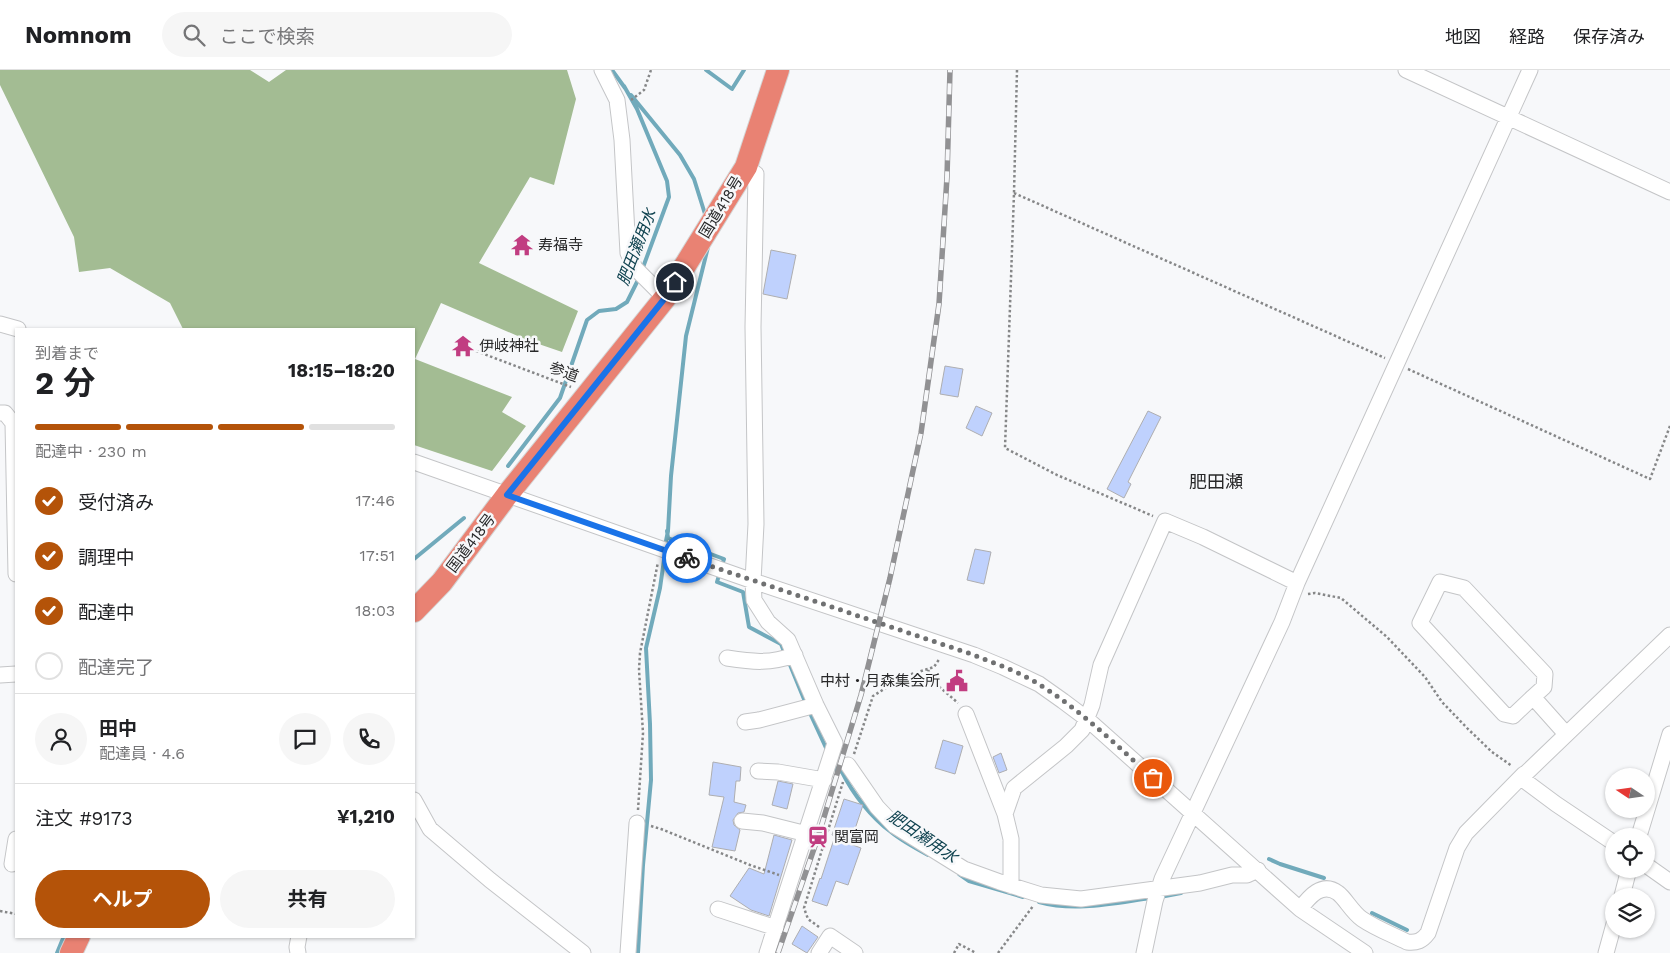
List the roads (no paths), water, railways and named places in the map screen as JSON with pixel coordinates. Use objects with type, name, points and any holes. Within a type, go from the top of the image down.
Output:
[{"type":"highway","name":"国道418号","points":[[415,610],[442,582],[507,495],[665,298],[746,167],[778,70]]},
{"type":"highway","points":[[71,953],[78,938]]},
{"type":"street","points":[[602,70],[617,100],[619,110],[628,253],[635,268],[665,298]]},
{"type":"street","points":[[1406,70],[1670,192]]},
{"type":"street","points":[[1144,953],[1159,888],[1282,622],[1297,583],[1530,70]]},
{"type":"street","points":[[746,167],[756,174],[753,327],[756,524],[754,600],[768,622],[788,640],[816,705],[835,743],[767,953]]},
{"type":"street","points":[[0,324],[15,328]]},
{"type":"street","points":[[0,412],[5,413],[13,423],[15,524]]},
{"type":"street","points":[[415,462],[753,581],[944,645],[1003,667],[1039,684],[1087,719],[1300,909],[1365,953]]},
{"type":"street","points":[[1005,814],[1014,788],[1066,746],[1082,730],[1092,705],[1101,665],[1166,521],[1297,583]]},
{"type":"street","points":[[1440,582],[1464,588],[1545,674],[1544,687],[1533,697],[1513,716],[1504,714],[1420,623],[1440,582]]},
{"type":"street","points":[[1300,909],[1309,897],[1318,890],[1327,889],[1338,893],[1362,919],[1407,942],[1415,943],[1423,940],[1428,933],[1457,848],[1466,833],[1522,776],[1670,634]]},
{"type":"street","points":[[727,658],[768,662],[794,656]]},
{"type":"street","points":[[0,674],[15,674]]},
{"type":"street","points":[[1533,697],[1566,734]]},
{"type":"street","points":[[745,722],[760,720],[816,705]]},
{"type":"street","points":[[966,714],[1005,814],[1010,839],[1011,886]]},
{"type":"street","points":[[1641,828],[1670,734]]},
{"type":"street","points":[[848,765],[877,807],[895,826],[964,868],[1041,895],[1082,899],[1200,882],[1232,874],[1247,875],[1258,870]]},
{"type":"street","points":[[758,771],[778,772],[824,780]]},
{"type":"street","points":[[1522,776],[1556,804],[1605,837]]},
{"type":"street","points":[[415,804],[430,829],[490,880],[583,953]]},
{"type":"street","points":[[742,821],[763,822],[807,834]]},
{"type":"street","points":[[628,953],[637,823]]},
{"type":"street","points":[[10,864],[15,843]]},
{"type":"street","points":[[1655,871],[1670,882]]},
{"type":"street","points":[[718,909],[776,928]]},
{"type":"street","points":[[819,953],[830,936],[855,953]]},
{"type":"street","points":[[298,953],[299,938]]},
{"type":"street","points":[[1606,953],[1610,938]]},
{"type":"waterway","name":"肥田瀬用水","points":[[612,70],[625,88]]},
{"type":"waterway","points":[[706,70],[732,89],[744,70]]},
{"type":"waterway","name":"肥田瀬用水","points":[[624,86],[637,109],[667,181],[669,197],[642,270]]},
{"type":"waterway","name":"肥田瀬用水","points":[[631,95],[680,155],[694,179],[705,214]]},
{"type":"waterway","name":"肥田瀬用水","points":[[665,546],[686,336],[708,247]]},
{"type":"waterway","name":"肥田瀬用水","points":[[508,466],[560,398],[587,320],[599,311],[616,309],[627,302],[639,278]]},
{"type":"waterway","name":"肥田瀬用水","points":[[415,558],[464,518]]},
{"type":"waterway","name":"肥田瀬用水","points":[[667,531],[668,538],[724,559],[722,565]]},
{"type":"waterway","name":"肥田瀬用水","points":[[638,953],[643,865],[651,780],[646,648],[660,588],[665,553]]},
{"type":"waterway","name":"肥田瀬用水","points":[[720,572],[717,582],[743,592],[749,627],[781,644],[785,654]]},
{"type":"waterway","name":"肥田瀬用水","points":[[788,660],[806,704]]},
{"type":"waterway","name":"肥田瀬用水","points":[[809,711],[827,750]]},
{"type":"waterway","name":"肥田瀬用水","points":[[833,763],[836,770],[842,772],[851,789],[876,819],[900,838],[928,855]]},
{"type":"waterway","name":"肥田瀬用水","points":[[1269,859],[1324,878]]},
{"type":"waterway","name":"肥田瀬用水","points":[[959,874],[969,881],[1023,897]]},
{"type":"waterway","name":"肥田瀬用水","points":[[1160,897],[1181,893]]},
{"type":"waterway","name":"肥田瀬用水","points":[[1039,902],[1053,905],[1081,906],[1151,898]]},
{"type":"waterway","name":"肥田瀬用水","points":[[1372,913],[1407,930]]},
{"type":"waterway","name":"肥田瀬用水","points":[[57,953],[63,938]]},
{"type":"railway","points":[[778,953],[818,837],[861,695],[890,578],[921,433],[939,304],[947,177],[950,70]]},
{"type":"place","name":"寿福寺","points":[[522,245]]},
{"type":"place","name":"伊岐神社","points":[[463,346]]},
{"type":"place","name":"中村・月森集会所","points":[[957,681]]},
{"type":"place","name":"関富岡","points":[[818,837]]},
{"type":"district","name":"肥田瀬","points":[[1216,482]]}]
